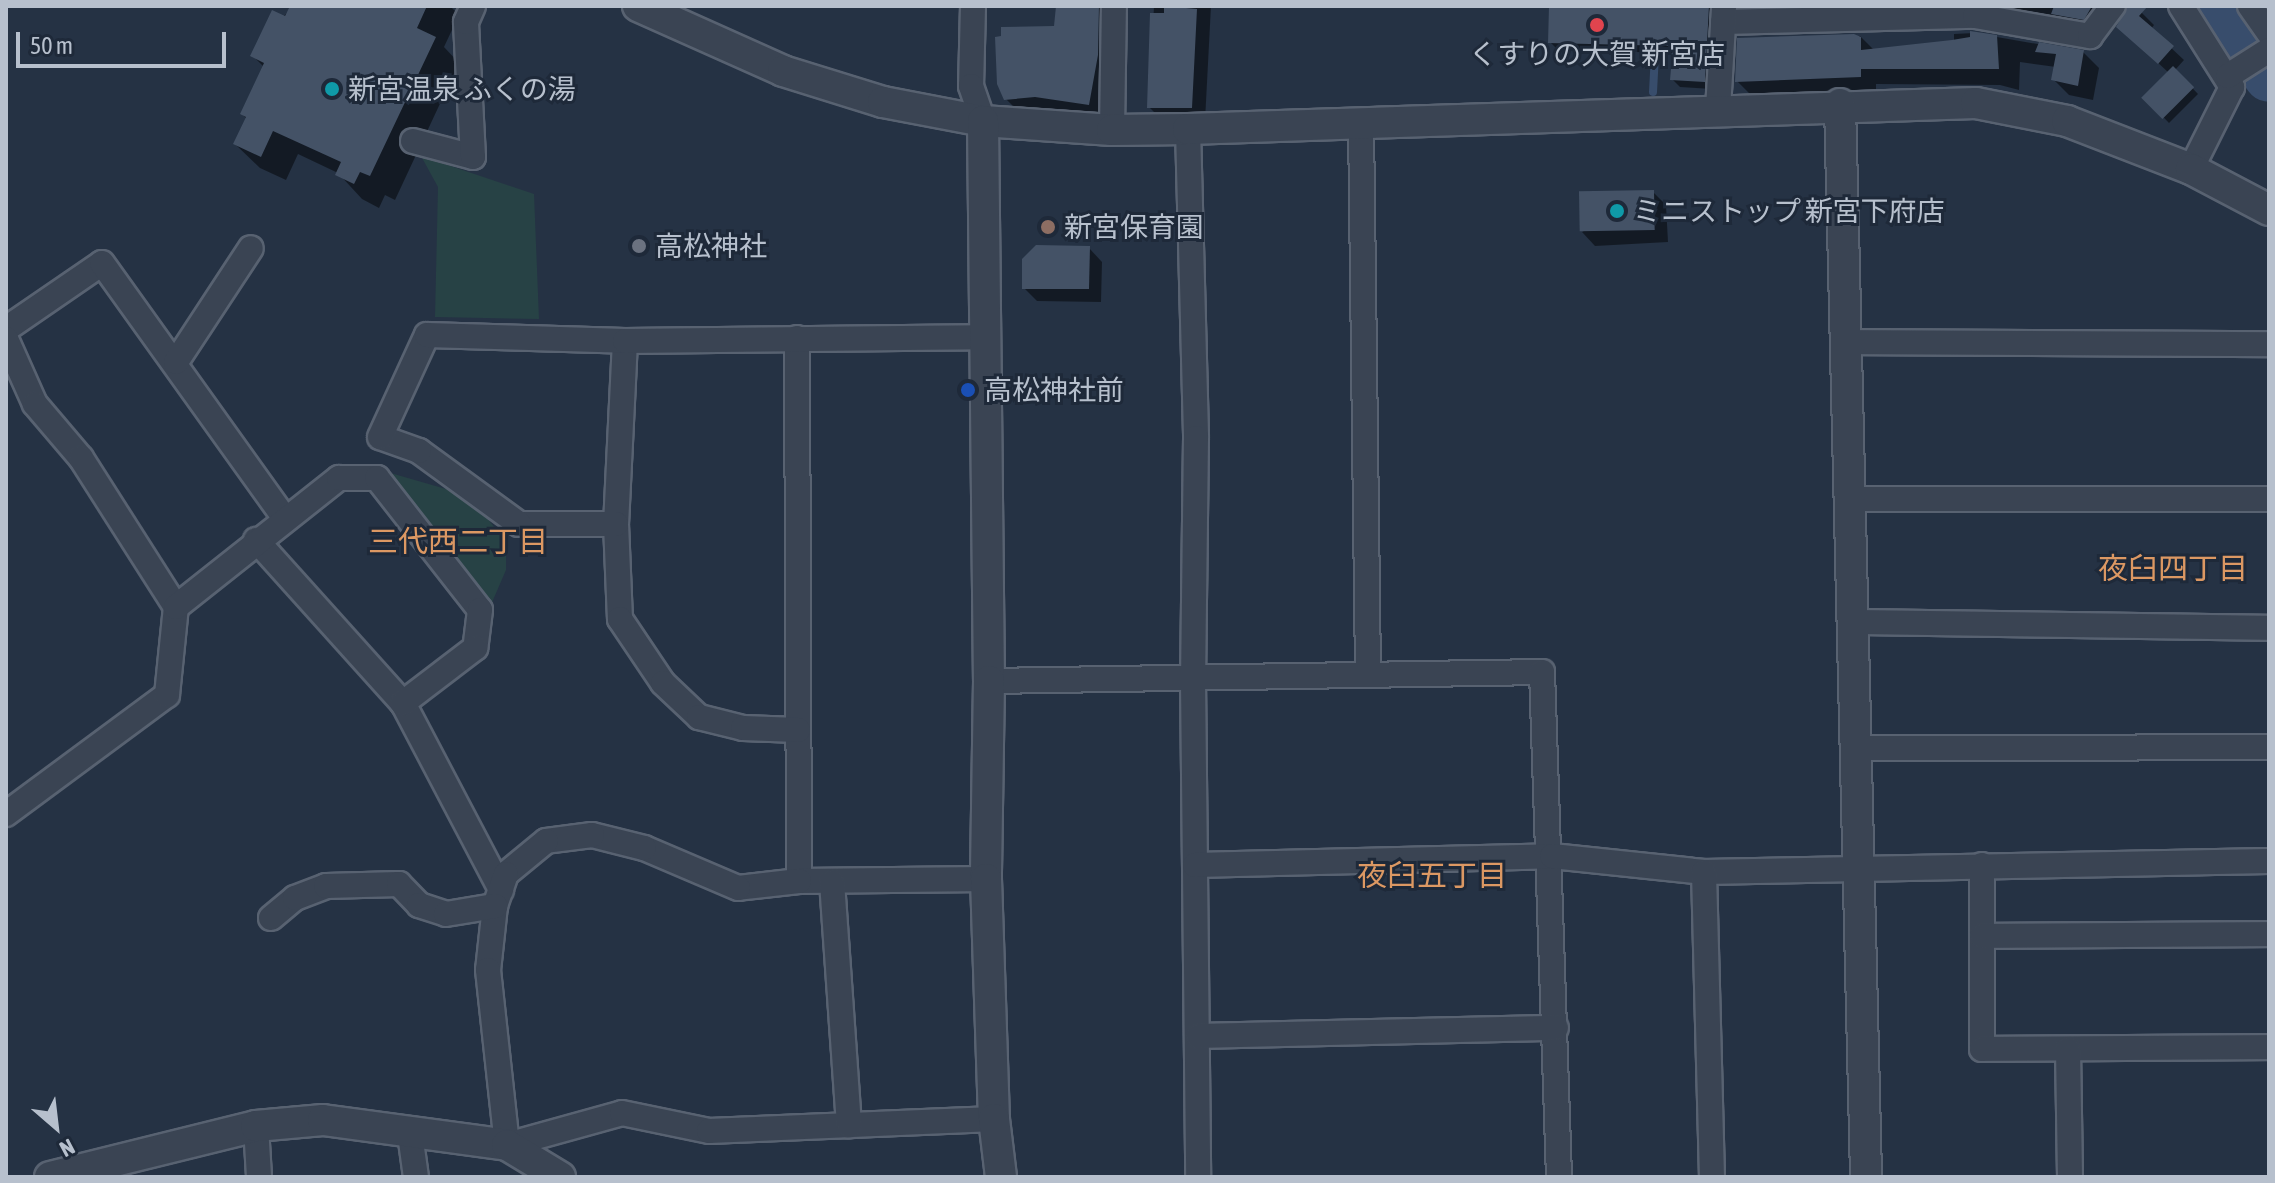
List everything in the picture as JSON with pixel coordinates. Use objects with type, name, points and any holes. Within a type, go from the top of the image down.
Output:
[{"type":"street","points":[[413,141],[473,157],[466,22],[473,6]]},
{"type":"street","points":[[638,6],[783,71],[883,102],[983,121],[1112,130],[1188,129],[1840,104],[1976,103],[2067,121],[2191,169],[2269,210]]},
{"type":"street","points":[[973,6],[971,86],[983,121],[989,681],[986,879],[994,1119],[1001,1177]]},
{"type":"street","points":[[1112,130],[1114,6]]},
{"type":"street","points":[[1718,109],[1724,14],[1872,12],[1975,16],[2090,36],[2113,6]]},
{"type":"street","points":[[2181,6],[2234,73]]},
{"type":"street","points":[[2250,6],[2269,33]]},
{"type":"street","points":[[2191,169],[2229,99],[2234,73],[2269,50]]},
{"type":"street","points":[[1840,104],[1866,1177]]},
{"type":"street","points":[[1361,123],[1368,673]]},
{"type":"street","points":[[1188,129],[1196,438],[1193,679],[1198,1177]]},
{"type":"street","points":[[176,362],[251,248]]},
{"type":"street","points":[[6,329],[102,263],[176,362],[285,519]]},
{"type":"street","points":[[616,524],[519,524],[419,451],[380,437],[427,335],[625,341],[985,337]]},
{"type":"street","points":[[797,338],[799,881]]},
{"type":"street","points":[[6,339],[35,404],[81,458],[176,607],[167,695],[6,814]]},
{"type":"street","points":[[625,341],[616,524],[620,619],[663,683],[699,717],[743,728],[798,730]]},
{"type":"street","points":[[1844,342],[2269,344]]},
{"type":"street","points":[[176,607],[256,540],[339,478],[377,478],[480,610],[475,648],[403,703]]},
{"type":"street","points":[[1849,499],[2269,499]]},
{"type":"street","points":[[256,540],[403,703],[498,898]]},
{"type":"street","points":[[1853,622],[2269,628]]},
{"type":"street","points":[[989,681],[1542,672],[1552,856],[1559,1177]]},
{"type":"street","points":[[1857,748],[2269,747]]},
{"type":"street","points":[[507,1145],[488,970],[498,898],[506,874],[546,841],[592,835],[644,848],[738,888],[799,881],[986,879]]},
{"type":"street","points":[[1195,865],[1552,856],[1704,872],[2269,861]]},
{"type":"street","points":[[1982,865],[1982,1049],[2269,1047]]},
{"type":"street","points":[[1704,872],[1712,1177]]},
{"type":"street","points":[[832,882],[849,1125]]},
{"type":"street","points":[[271,918],[295,898],[326,886],[399,884],[419,905],[446,914],[498,898]]},
{"type":"street","points":[[1982,936],[2269,934]]},
{"type":"street","points":[[1198,1036],[1556,1028]]},
{"type":"street","points":[[2068,1049],[2070,1177]]},
{"type":"street","points":[[50,1177],[256,1126],[323,1120],[507,1145],[622,1113],[709,1131],[994,1119]]},
{"type":"street","points":[[256,1126],[259,1177]]},
{"type":"street","points":[[410,1134],[416,1177]]},
{"type":"street","points":[[507,1145],[560,1177]]},
{"type":"green space","points":[[421,156],[534,194],[539,319],[435,317],[438,187]]},
{"type":"green space","points":[[387,472],[446,489],[485,515],[506,543],[506,570],[490,607]]},
{"type":"building","name":"新宮温泉 ふくの湯","points":[[290,6],[427,6],[417,28],[436,37],[370,176],[360,172],[354,184],[335,175],[341,162],[273,131],[261,157],[233,144],[246,117],[240,114],[264,63],[250,56],[272,10],[285,16]]},
{"type":"building","points":[[1056,6],[1099,6],[1098,55],[1089,105],[1035,97],[1004,100],[997,84],[995,37],[1001,36],[1001,27],[1054,26]]},
{"type":"building","points":[[1164,6],[1197,9],[1192,108],[1147,108],[1150,13],[1164,13]]},
{"type":"building","points":[[1549,6],[1709,6],[1705,82],[1670,80],[1673,46],[1548,43]]},
{"type":"building","points":[[2054,6],[2092,6],[2084,20],[2051,14]]},
{"type":"building","points":[[2128,6],[2148,6],[2139,16],[2174,46],[2158,64],[2116,27]]},
{"type":"building","points":[[1970,31],[1997,35],[1999,69],[1861,69],[1861,77],[1735,82],[1737,38],[1854,34],[1861,37],[1861,50],[1970,37]]},
{"type":"building","points":[[2039,42],[2084,50],[2078,86],[2051,80],[2056,54],[2035,52]]},
{"type":"building","points":[[2173,66],[2194,87],[2162,119],[2141,98]]},
{"type":"building","name":"ミニストップ 新宮下府店","points":[[1654,190],[1655,230],[1580,231],[1579,191]]},
{"type":"building","points":[[1036,245],[1090,246],[1089,289],[1022,289],[1022,259]]},
{"type":"waterway","points":[[2218,6],[2269,77]]},
{"type":"waterway","points":[[1653,92],[1656,35]]},
{"type":"place","name":"くすりの大賀 新宮店","points":[[1597,25]]},
{"type":"place","name":"新宮温泉 ふくの湯","points":[[332,89]]},
{"type":"place","name":"ミニストップ 新宮下府店","points":[[1617,211]]},
{"type":"place","name":"新宮保育園","points":[[1048,227]]},
{"type":"place","name":"高松神社","points":[[639,246]]},
{"type":"place","name":"高松神社前","points":[[968,390]]},
{"type":"district","name":"三代西二丁目","points":[[458,541]]},
{"type":"district","name":"夜臼四丁目","points":[[2173,568]]},
{"type":"district","name":"夜臼五丁目","points":[[1432,875]]}]
